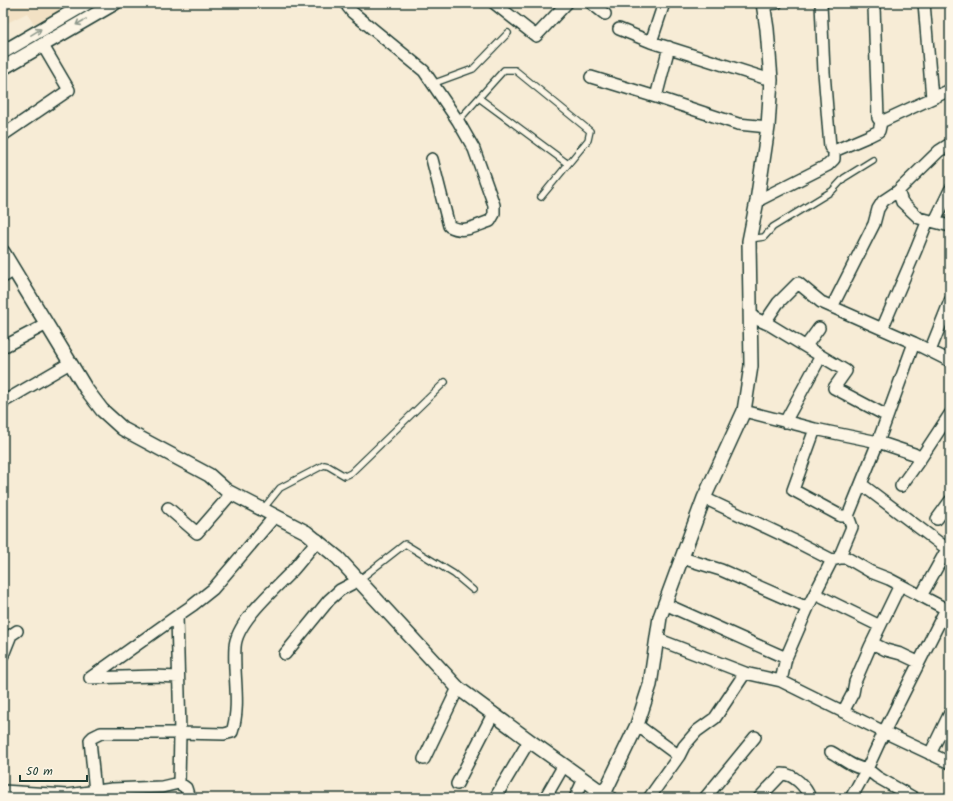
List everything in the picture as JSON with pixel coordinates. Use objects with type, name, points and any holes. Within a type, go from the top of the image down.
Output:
[{"type":"street","points":[[3,52],[87,3]]},
{"type":"street","points":[[3,68],[114,3]]},
{"type":"street","points":[[347,3],[352,12],[424,71],[458,121],[474,149],[494,205],[494,214],[490,221],[462,231],[455,230],[449,226],[432,159]]},
{"type":"street","points":[[494,3],[505,7],[536,36],[567,3]]},
{"type":"street","points":[[591,3],[604,14]]},
{"type":"street","points":[[652,42],[664,3]]},
{"type":"street","points":[[3,252],[9,274],[46,324],[86,389],[102,410],[123,428],[209,475],[231,494],[306,532],[318,540],[359,580],[458,688],[529,741],[584,779],[605,796],[637,725],[650,685],[660,617],[704,498],[744,412],[751,366],[750,239],[768,127],[771,80],[768,29],[763,3],[777,3]]},
{"type":"street","points":[[757,201],[828,165],[834,159],[834,151],[830,147],[824,72],[821,3]]},
{"type":"street","points":[[834,151],[869,136],[879,130],[881,122],[878,118],[874,7],[872,3]]},
{"type":"street","points":[[924,3],[932,98]]},
{"type":"street","points":[[619,29],[652,42],[771,80]]},
{"type":"street","points":[[3,135],[69,90],[42,44]]},
{"type":"street","points":[[656,96],[669,47]]},
{"type":"street","points":[[591,77],[656,96],[738,124],[768,127]]},
{"type":"street","points":[[881,122],[950,90]]},
{"type":"street","points":[[832,307],[856,256],[874,224],[878,208],[883,201],[898,191],[939,151],[950,144]]},
{"type":"street","points":[[882,329],[916,250],[931,221],[950,190]]},
{"type":"street","points":[[898,191],[902,202],[919,218],[950,226]]},
{"type":"street","points":[[764,322],[778,303],[798,283],[821,302],[914,343],[950,361]]},
{"type":"street","points":[[930,351],[950,301]]},
{"type":"street","points":[[750,316],[764,322],[806,346],[846,371],[834,388],[887,416]]},
{"type":"street","points":[[3,347],[46,324]]},
{"type":"street","points":[[806,346],[819,328]]},
{"type":"street","points":[[781,681],[786,658],[809,605],[836,559],[852,527],[848,516],[878,442],[914,343]]},
{"type":"street","points":[[785,422],[820,356]]},
{"type":"street","points":[[3,402],[70,362]]},
{"type":"street","points":[[744,412],[878,442],[914,454],[921,458]]},
{"type":"street","points":[[901,486],[950,414]]},
{"type":"street","points":[[815,429],[794,490],[841,516],[848,516]]},
{"type":"street","points":[[860,484],[942,545],[949,547],[921,596]]},
{"type":"street","points":[[168,508],[197,532],[231,494]]},
{"type":"street","points":[[704,498],[836,559],[847,558],[871,572],[921,596],[949,606],[918,662],[867,769],[851,798]]},
{"type":"street","points":[[936,519],[950,501]]},
{"type":"street","points":[[178,677],[154,676],[90,678],[193,605],[212,589],[275,516]]},
{"type":"street","points":[[93,795],[90,740],[101,733],[224,734],[232,732],[236,711],[235,646],[243,626],[250,615],[294,569],[318,540]]},
{"type":"street","points":[[682,558],[721,570],[803,606],[809,605]]},
{"type":"street","points":[[285,654],[329,600],[340,590],[359,580]]},
{"type":"street","points":[[843,712],[853,693],[855,682],[872,643],[900,585]]},
{"type":"street","points":[[815,594],[880,626]]},
{"type":"street","points":[[665,604],[786,658]]},
{"type":"street","points":[[177,616],[180,733],[179,783]]},
{"type":"street","points":[[3,655],[11,635],[17,631]]},
{"type":"street","points":[[657,639],[745,673],[781,681],[950,763]]},
{"type":"street","points":[[872,643],[918,662]]},
{"type":"street","points":[[649,798],[679,756],[684,746],[697,731],[715,718],[745,673]]},
{"type":"street","points":[[424,759],[458,688]]},
{"type":"street","points":[[930,754],[950,713]]},
{"type":"street","points":[[457,784],[493,714]]},
{"type":"street","points":[[637,725],[679,756]]},
{"type":"street","points":[[705,798],[755,737]]},
{"type":"street","points":[[495,798],[529,741]]},
{"type":"street","points":[[832,752],[854,766],[867,769],[898,794],[914,798]]},
{"type":"street","points":[[545,798],[564,765]]},
{"type":"street","points":[[759,798],[782,774],[788,774],[807,791],[810,798]]},
{"type":"street","points":[[575,798],[584,779]]},
{"type":"street","points":[[3,791],[45,796],[93,795],[106,790],[145,793],[179,783],[186,788],[189,798]]},
{"type":"street","points":[[106,790],[116,798]]},
{"type":"lane","points":[[432,84],[473,69],[508,33]]},
{"type":"lane","points":[[458,121],[504,70],[514,70],[590,132],[588,140],[541,197]]},
{"type":"lane","points":[[479,98],[568,164]]},
{"type":"lane","points":[[750,239],[764,237],[773,227],[832,192],[844,178],[873,160]]},
{"type":"lane","points":[[263,510],[280,488],[324,465],[345,476],[351,473],[445,382]]},
{"type":"lane","points":[[359,580],[405,544],[454,574],[473,590]]},
{"type":"shaded area","points":[[3,3],[75,3],[34,24],[27,13],[3,25]]}]
